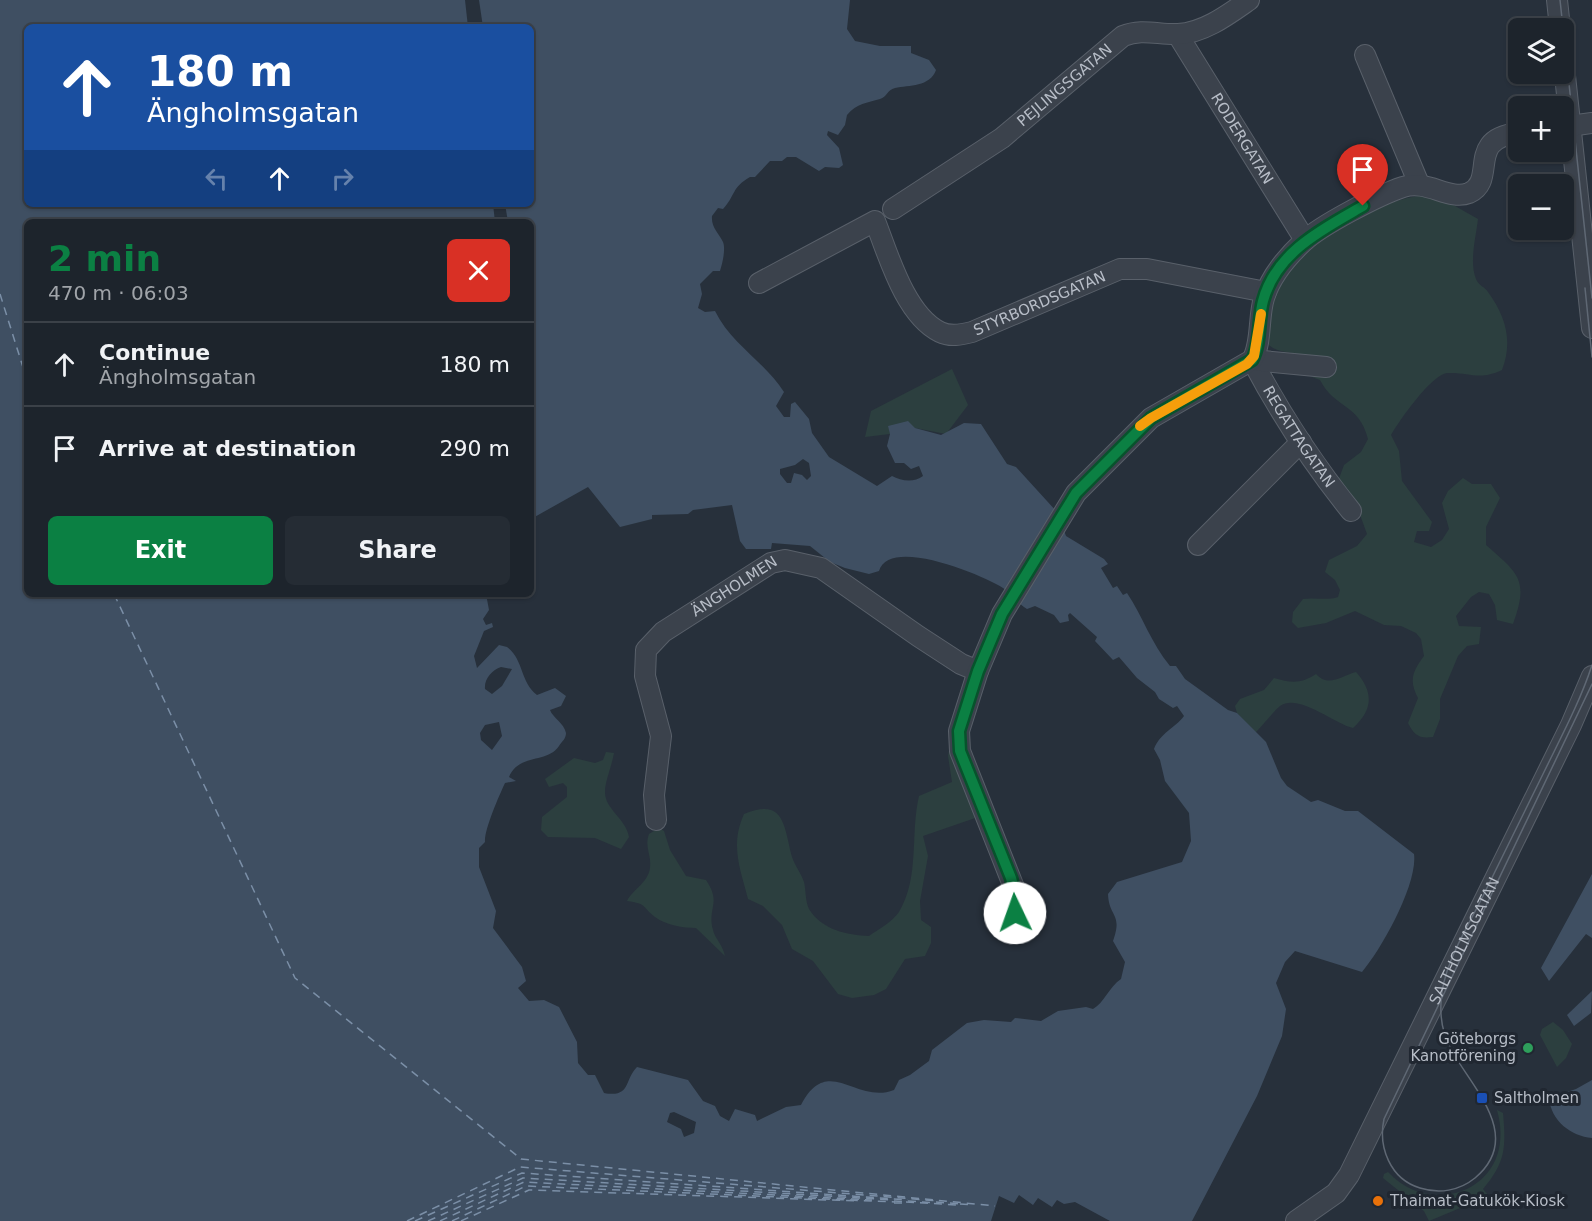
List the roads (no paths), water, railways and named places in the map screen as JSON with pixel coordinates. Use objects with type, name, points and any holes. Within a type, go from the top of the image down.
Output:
[{"type":"street","name":"PEJLINGSGATAN","points":[[893,209],[1002,138],[1123,36],[1141,31],[1181,34],[1217,21],[1249,0]]},
{"type":"street","points":[[1557,0],[1559,18]]},
{"type":"street","name":"RODERGATAN","points":[[1181,34],[1181,40],[1305,240]]},
{"type":"street","points":[[1365,55],[1419,184]]},
{"type":"street","points":[[1574,126],[1592,123]]},
{"type":"street","points":[[1252,360],[1266,292],[1286,262],[1305,240],[1392,192],[1419,184],[1452,194],[1468,193],[1479,183],[1484,154],[1490,143],[1508,135]]},
{"type":"street","points":[[1571,162],[1592,328]]},
{"type":"street","name":"STYRBORDSGATAN","points":[[759,283],[875,221],[903,290],[929,325],[947,334],[972,332],[1108,271],[1120,269],[1147,269],[1266,292]]},
{"type":"street","points":[[1008,930],[1017,906],[1015,890],[960,751],[958,739],[978,671],[1002,614],[1076,493],[1146,421],[1252,360],[1326,367]]},
{"type":"street","name":"REGATTAGATAN","points":[[1252,360],[1275,404],[1351,511]]},
{"type":"street","points":[[1198,545],[1301,442]]},
{"type":"street","name":"ÄNGHOLMEN","points":[[656,820],[654,795],[661,736],[645,676],[646,650],[663,632],[771,562],[785,560],[821,568],[952,659],[978,671]]},
{"type":"street","name":"SALTHOLMSGATAN","points":[[1296,1221],[1336,1193],[1349,1175],[1566,735],[1592,676]]},
{"type":"water","points":[[0,0],[850,0],[847,29],[855,41],[880,46],[911,46],[911,53],[929,60],[936,70],[929,80],[892,89],[882,98],[862,104],[847,115],[845,125],[838,135],[828,131],[827,135],[839,148],[843,165],[839,168],[825,167],[819,171],[796,157],[787,157],[782,161],[770,161],[755,177],[750,177],[737,188],[723,209],[718,208],[712,220],[723,242],[723,257],[720,271],[713,271],[700,284],[702,294],[698,308],[705,312],[715,311],[730,333],[776,381],[784,392],[776,406],[784,417],[790,417],[791,404],[795,402],[809,419],[812,433],[829,457],[877,486],[892,476],[899,479],[916,480],[923,476],[919,466],[911,469],[904,463],[895,463],[887,446],[890,434],[888,426],[908,421],[915,428],[941,435],[964,423],[981,424],[1007,464],[1016,467],[1057,512],[1066,536],[1104,559],[1108,564],[1101,568],[1113,588],[1117,586],[1123,595],[1127,593],[1170,666],[1176,666],[1185,679],[1228,710],[1237,713],[1266,742],[1281,778],[1287,786],[1311,802],[1318,800],[1345,811],[1358,811],[1414,854],[1414,867],[1410,882],[1397,916],[1362,972],[1295,951],[1285,962],[1276,983],[1286,1009],[1282,1036],[1257,1096],[1192,1221],[1110,1221],[1075,1202],[1064,1204],[1057,1200],[1052,1207],[1038,1198],[1033,1205],[1019,1195],[1014,1203],[999,1196],[991,1221],[0,1221]],"holes":[[[24,219],[534,219],[534,517],[588,487],[620,527],[652,519],[652,515],[688,514],[693,510],[732,505],[740,541],[746,549],[771,549],[772,543],[810,546],[830,562],[869,574],[879,571],[886,561],[900,557],[937,562],[977,575],[1007,590],[1027,609],[1035,606],[1054,615],[1060,623],[1069,621],[1070,613],[1097,637],[1095,641],[1113,660],[1119,657],[1137,678],[1155,692],[1159,699],[1173,708],[1177,706],[1184,716],[1160,739],[1154,749],[1160,760],[1165,781],[1189,813],[1191,841],[1182,862],[1117,882],[1108,894],[1117,925],[1113,941],[1125,962],[1121,979],[1100,1003],[1093,1009],[1086,1007],[1058,1011],[1041,1021],[1015,1018],[1011,1022],[984,1020],[967,1023],[932,1050],[929,1061],[899,1080],[894,1090],[880,1093],[832,1081],[822,1083],[811,1090],[801,1105],[786,1107],[757,1121],[755,1115],[735,1109],[729,1121],[720,1116],[715,1106],[703,1101],[688,1080],[637,1067],[623,1090],[613,1094],[604,1093],[595,1075],[588,1075],[578,1063],[577,1042],[559,1007],[544,1000],[529,1001],[518,988],[526,981],[522,967],[493,928],[496,911],[479,867],[479,848],[485,842],[489,821],[505,783],[516,781],[509,777],[514,770],[526,761],[554,752],[565,738],[565,729],[550,710],[561,706],[566,696],[555,688],[537,695],[528,684],[516,658],[507,647],[499,645],[477,668],[474,656],[484,631],[493,627],[492,623],[486,625],[483,619],[489,610],[487,597],[24,597]],[[803,459],[809,463],[811,476],[807,480],[802,475],[794,473],[791,483],[787,483],[780,474],[780,469],[795,465]],[[501,667],[512,669],[502,686],[492,694],[485,689],[486,682],[489,675]],[[499,722],[502,736],[492,750],[481,740],[480,733],[485,725]],[[674,1112],[696,1122],[694,1133],[684,1137],[681,1129],[667,1122],[670,1113]]]},
{"type":"water","points":[[1592,874],[1592,938],[1586,934],[1549,981],[1541,968]]},
{"type":"water","points":[[1592,991],[1591,1013],[1574,1026],[1567,1015]]},
{"type":"water","points":[[1592,1080],[1592,1138],[1584,1137],[1563,1126],[1554,1114],[1549,1098],[1576,1089]]},
{"type":"tram line","points":[[1560,0],[1592,298]]},
{"type":"tram line","points":[[1585,288],[1592,357]]},
{"type":"tram line","points":[[1592,665],[1570,719],[1456,949],[1442,989],[1441,1003],[1441,1015],[1449,1046],[1490,1113],[1495,1130],[1495,1146],[1489,1162],[1475,1178],[1462,1186],[1434,1191],[1420,1188],[1401,1177],[1388,1161],[1383,1140],[1384,1119],[1592,684]]},
{"type":"place","name":"Göteborgs Kanotförening","points":[[1528,1048]]},
{"type":"place","name":"Saltholmen","points":[[1482,1098]]},
{"type":"place","name":"Thaimat-Gatukök-Kiosk","points":[[1378,1201]]}]
